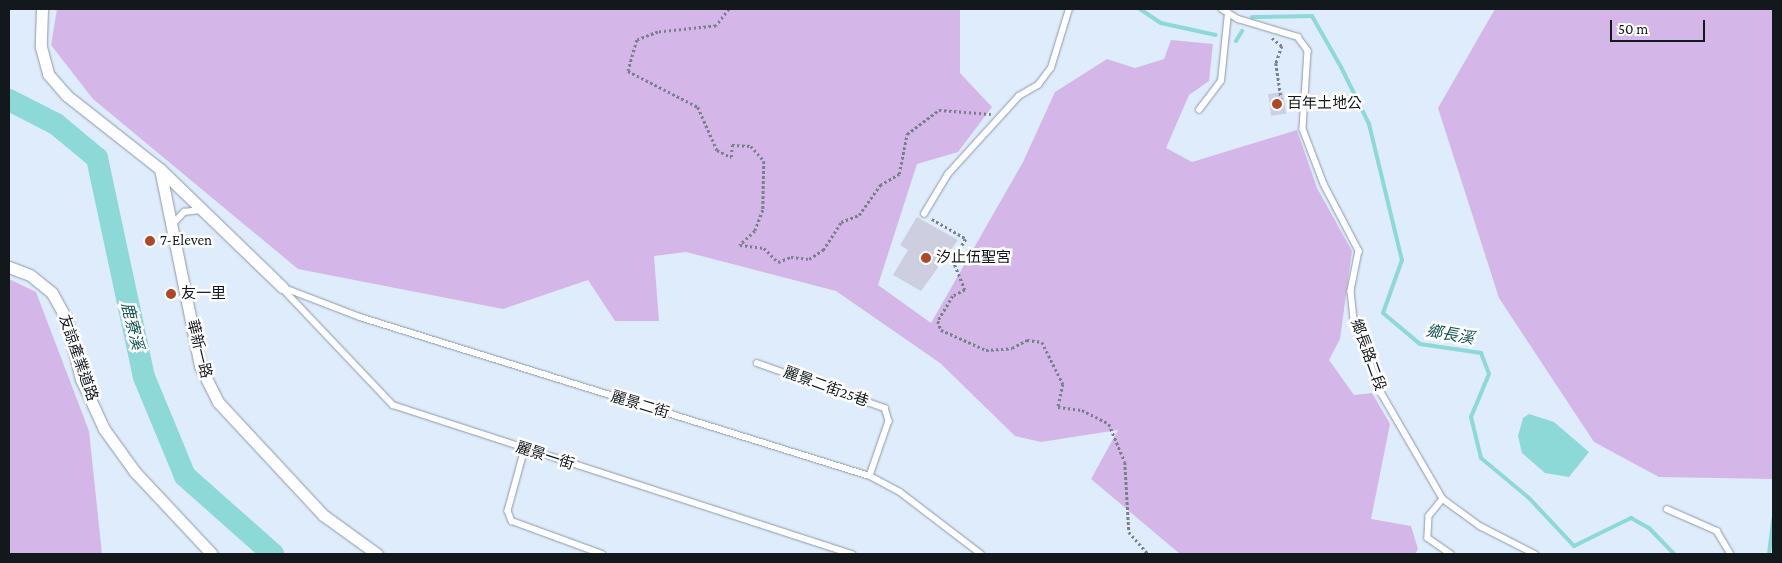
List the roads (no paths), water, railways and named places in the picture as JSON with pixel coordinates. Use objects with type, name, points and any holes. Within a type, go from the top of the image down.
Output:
[{"type":"street","points":[[42,9],[42,47],[48,74],[66,95],[160,169],[200,210],[282,287]]},
{"type":"street","name":"華新一路","points":[[160,169],[200,366],[218,402],[323,515],[377,554]]},
{"type":"street","name":"友諒產業道路","points":[[9,267],[30,274],[52,293],[67,320],[81,379],[104,429],[135,472],[212,554]]},
{"type":"lane","points":[[924,214],[948,174],[967,158],[1002,114],[1051,68],[1069,9]]},
{"type":"lane","points":[[1199,110],[1221,81],[1225,11]]},
{"type":"lane","name":"鄉長路二段","points":[[1225,11],[1271,29],[1298,37],[1308,51],[1302,129],[1324,184],[1359,251],[1351,291],[1354,320],[1382,394],[1443,498],[1480,526],[1535,554]]},
{"type":"lane","points":[[171,226],[184,212],[200,210]]},
{"type":"lane","name":"麗景一街","points":[[282,287],[393,405],[852,554]]},
{"type":"lane","name":"麗景二街","points":[[282,287],[360,318],[870,476],[900,492],[982,554]]},
{"type":"lane","name":"麗景二街25巷","points":[[757,363],[885,408],[888,421],[870,476]]},
{"type":"lane","points":[[525,449],[508,511],[512,521],[602,554]]},
{"type":"lane","points":[[1443,498],[1429,516],[1428,538],[1451,554]]},
{"type":"lane","points":[[1667,509],[1717,531],[1730,554]]},
{"type":"waterway","name":"鄉長溪","points":[[1140,9],[1161,23],[1216,35]]},
{"type":"waterway","name":"鄉長溪","points":[[1252,17],[1312,16],[1341,67],[1369,124],[1402,260],[1383,313],[1420,344],[1481,353],[1489,374],[1471,417],[1481,458],[1529,498],[1574,546],[1631,518],[1649,528],[1674,554]]},
{"type":"waterway","name":"鄉長溪","points":[[1236,41],[1242,31]]},
{"type":"waterway","name":"鹿寮溪","points":[[9,100],[56,124],[97,158],[144,377],[185,476],[273,554]]},
{"type":"waterway","name":"鄉長溪","points":[[1769,554],[1773,519]]},
{"type":"place","name":"百年土地公","points":[[1277,104]]},
{"type":"place","name":"7-Eleven","points":[[150,241]]},
{"type":"place","name":"汐止伍聖宮","points":[[926,258]]},
{"type":"place","name":"友一里","points":[[171,294]]}]
